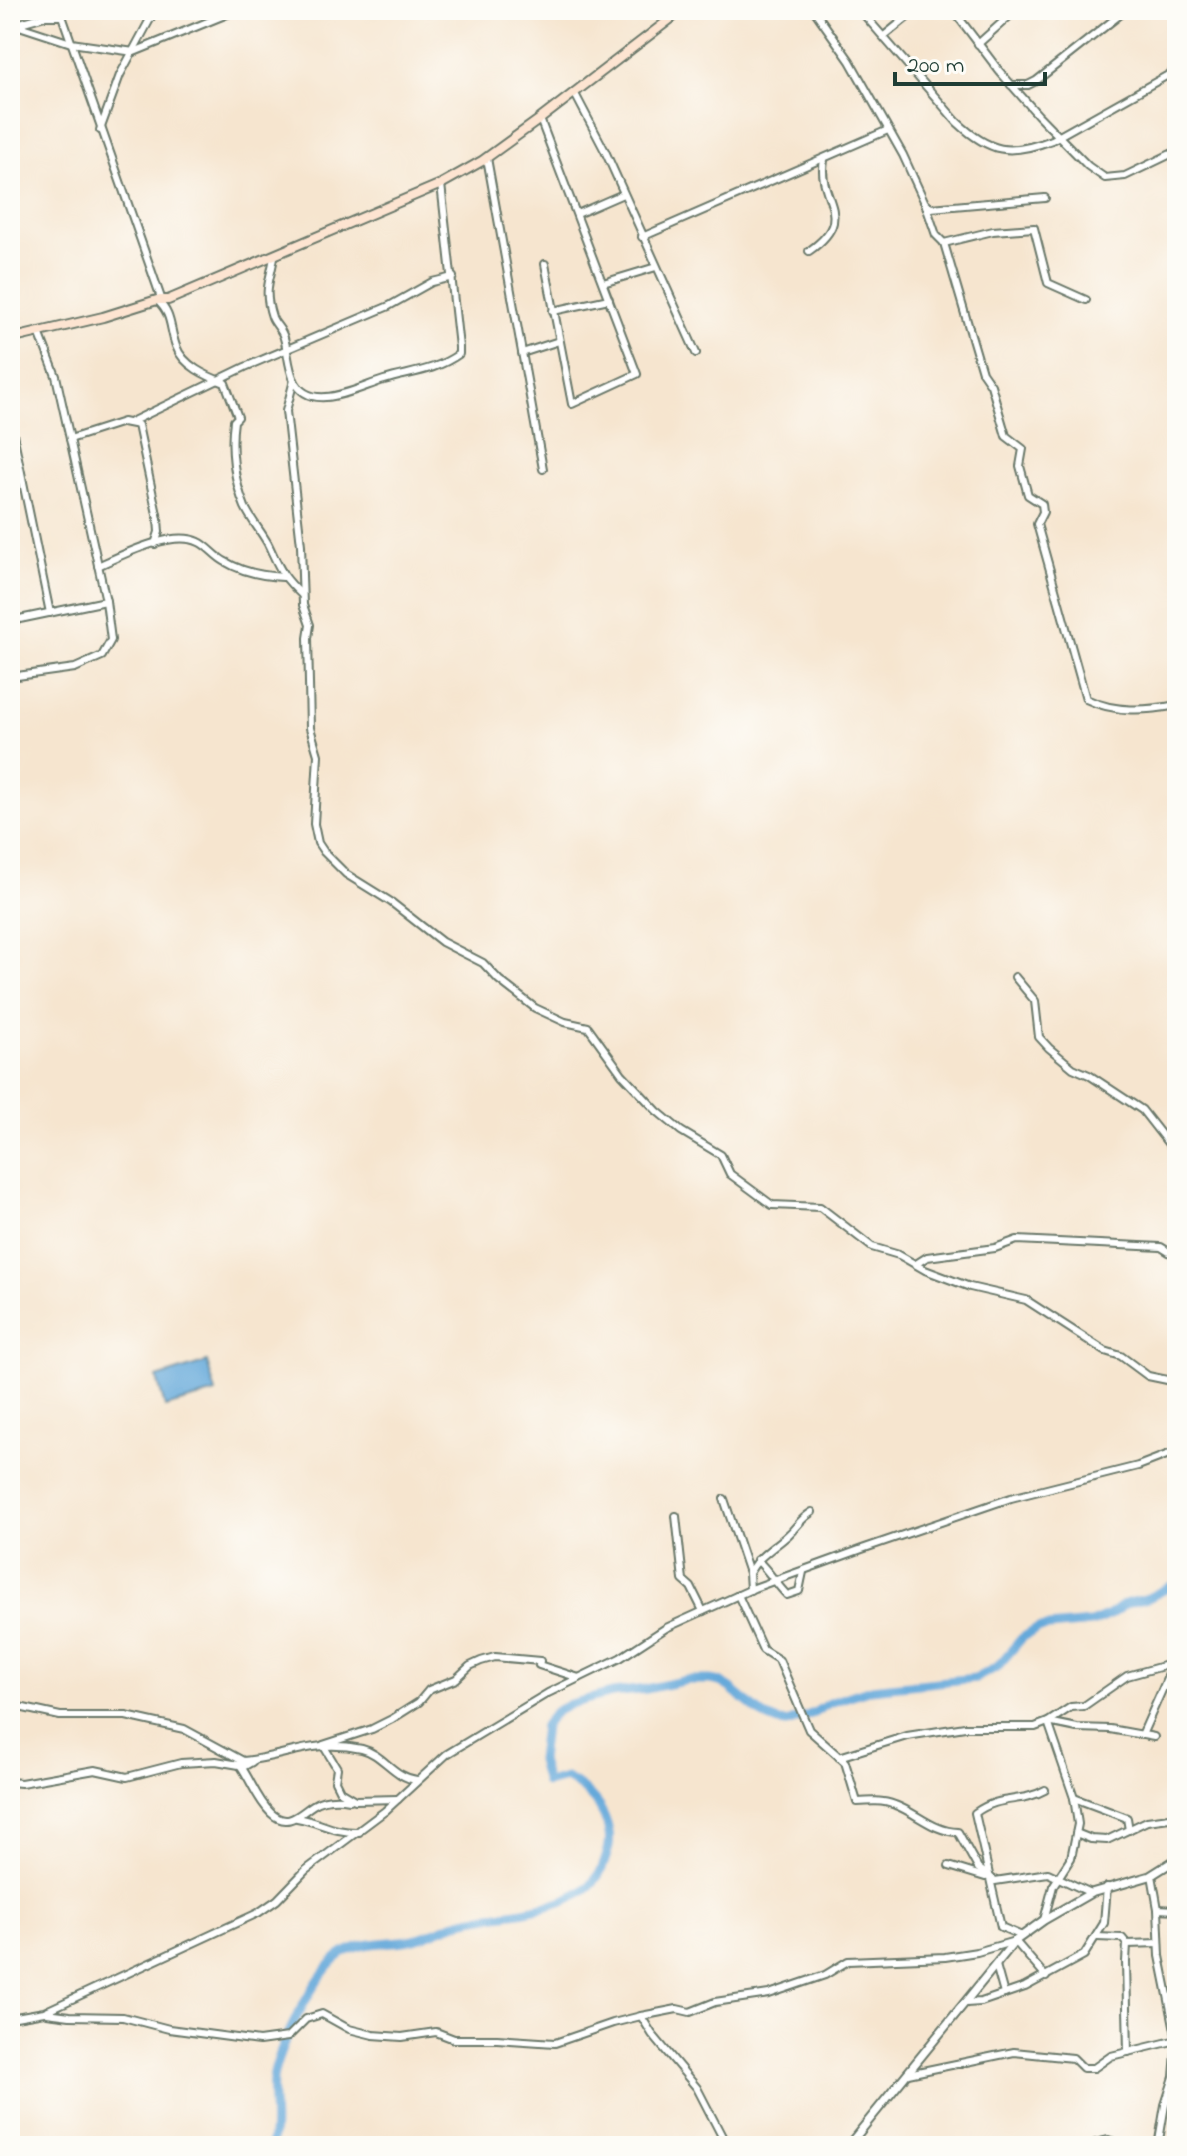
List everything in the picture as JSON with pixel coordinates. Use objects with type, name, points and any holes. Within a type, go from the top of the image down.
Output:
[{"type":"main road","points":[[10,339],[103,317],[157,300],[168,300],[441,184],[487,158],[682,10]]},
{"type":"street","points":[[100,130],[120,75],[155,10]]},
{"type":"street","points":[[12,25],[71,43],[134,52],[237,10]]},
{"type":"street","points":[[814,10],[850,61],[914,177],[936,235],[944,243],[982,372],[991,385],[1006,436],[1023,449],[1020,466],[1028,495],[1042,504],[1043,512],[1037,524],[1086,699],[1101,706],[1125,709],[1148,710],[1177,705]]},
{"type":"street","points":[[860,10],[938,103],[975,139],[1006,151],[1031,148],[1058,136],[1177,70]]},
{"type":"street","points":[[884,36],[916,10]]},
{"type":"street","points":[[953,10],[1011,85],[1088,166],[1111,179],[1125,176],[1177,151]]},
{"type":"street","points":[[978,44],[1016,10]]},
{"type":"street","points":[[1011,85],[1028,85],[1126,10]]},
{"type":"street","points":[[12,25],[61,13],[161,298],[157,300],[167,310],[176,347],[183,360],[225,383],[238,417],[232,431],[240,492],[283,577],[302,595]]},
{"type":"street","points":[[1028,85],[1026,98],[1029,105]]},
{"type":"street","points":[[574,92],[605,151],[696,353]]},
{"type":"street","points":[[540,119],[637,374],[572,404],[545,264]]},
{"type":"street","points":[[642,237],[888,130]]},
{"type":"street","points":[[487,158],[543,469]]},
{"type":"street","points":[[809,251],[829,233],[833,223],[834,209],[821,171],[824,160]]},
{"type":"street","points":[[274,257],[266,288],[273,320],[281,330],[294,380],[308,394],[324,398],[344,394],[403,375],[437,368],[459,354],[441,184]]},
{"type":"street","points":[[577,214],[623,194]]},
{"type":"street","points":[[925,203],[931,208],[1045,198]]},
{"type":"street","points":[[944,243],[993,231],[1034,228],[1048,283],[1086,300]]},
{"type":"street","points":[[603,283],[656,267]]},
{"type":"street","points":[[131,422],[217,380],[389,306],[432,282],[453,277]]},
{"type":"street","points":[[553,311],[609,299]]},
{"type":"street","points":[[10,677],[64,670],[102,656],[111,640],[106,601],[56,376],[39,332]]},
{"type":"street","points":[[522,353],[559,341]]},
{"type":"street","points":[[294,380],[286,411],[301,545],[302,595],[310,625],[310,728],[318,755],[314,824],[318,843],[324,852],[346,874],[391,902],[442,942],[483,963],[535,1008],[565,1022],[588,1027],[622,1074],[657,1111],[681,1131],[721,1155],[730,1174],[772,1205],[820,1207],[836,1221],[852,1229],[861,1240],[970,1287],[1026,1300],[1105,1351],[1121,1356],[1148,1376],[1177,1382]]},
{"type":"street","points":[[10,419],[50,613]]},
{"type":"street","points":[[70,439],[123,422],[138,425],[159,532],[155,544]]},
{"type":"street","points":[[98,566],[136,549],[178,539],[199,541],[224,562],[259,576],[283,577]]},
{"type":"street","points":[[10,621],[106,601]]},
{"type":"street","points":[[1015,977],[1035,1001],[1039,1037],[1049,1048],[1073,1068],[1142,1110],[1171,1147],[1177,1148]]},
{"type":"street","points":[[916,1264],[927,1257],[995,1248],[1017,1240],[1161,1247],[1177,1257]]},
{"type":"street","points":[[10,2018],[44,2012],[258,1913],[277,1900],[306,1870],[359,1832],[447,1754],[493,1724],[620,1658],[666,1628],[750,1590],[1001,1502],[1138,1466],[1177,1451]]},
{"type":"street","points":[[724,1499],[749,1573],[750,1590]]},
{"type":"street","points":[[749,1573],[757,1560],[786,1537],[800,1519],[812,1512]]},
{"type":"street","points":[[676,1516],[683,1580],[691,1587],[703,1611]]},
{"type":"street","points":[[757,1560],[787,1595],[799,1591],[803,1572]]},
{"type":"street","points":[[738,1595],[763,1650],[779,1660],[809,1730],[845,1762],[857,1802],[876,1801],[895,1805],[944,1832],[958,1832],[978,1868],[989,1878]]},
{"type":"street","points":[[10,1782],[21,1783],[95,1770],[127,1777],[181,1763],[243,1761],[323,1745],[392,1719],[419,1702],[429,1690],[456,1679],[470,1666],[495,1657],[540,1661],[539,1665],[579,1678]]},
{"type":"street","points":[[839,1757],[907,1736],[965,1727],[1035,1727],[1071,1707],[1084,1706],[1127,1676],[1176,1661]]},
{"type":"street","points":[[1142,1735],[1176,1661]]},
{"type":"street","points":[[10,1705],[60,1716],[126,1716],[184,1729],[245,1766],[255,1759]]},
{"type":"street","points":[[1048,1722],[1154,1737]]},
{"type":"street","points":[[1044,1920],[1047,1903],[1058,1877],[1071,1858],[1078,1824],[1074,1798],[1048,1730],[1048,1722]]},
{"type":"street","points":[[323,1745],[368,1751],[407,1779],[417,1780]]},
{"type":"street","points":[[323,1745],[337,1768],[335,1781],[340,1791],[355,1800]]},
{"type":"street","points":[[235,1761],[272,1815],[286,1820],[315,1821],[335,1831],[359,1832]]},
{"type":"street","points":[[1045,1790],[1031,1798],[992,1802],[975,1813],[1001,1927],[1018,1938],[1046,1977]]},
{"type":"street","points":[[297,1818],[316,1803],[340,1798],[398,1799]]},
{"type":"street","points":[[1074,1798],[1127,1818],[1129,1830]]},
{"type":"street","points":[[1076,1833],[1091,1839],[1107,1840],[1147,1821],[1177,1817]]},
{"type":"street","points":[[44,2012],[123,2017],[169,2029],[259,2041],[288,2037],[306,2019],[322,2014],[349,2029],[373,2035],[402,2037],[436,2032],[454,2039],[549,2043],[573,2039],[641,2016],[677,2009],[690,2012],[715,2002],[769,1994],[825,1975],[848,1961],[945,1957],[977,1952],[1018,1938],[1091,1893],[1152,1875],[1177,1859]]},
{"type":"street","points":[[949,1866],[995,1881],[1036,1873],[1058,1877],[1091,1893]]},
{"type":"street","points":[[1152,1875],[1158,1909],[1159,1943],[1169,1983],[1177,2040],[1176,2069],[1165,2105],[1158,2146]]},
{"type":"street","points":[[966,2003],[981,2002],[1046,1977],[1084,1955],[1104,1923],[1107,1887]]},
{"type":"street","points":[[1158,1909],[1177,1910]]},
{"type":"street","points":[[1097,1937],[1122,1938],[1127,1944],[1128,2052]]},
{"type":"street","points":[[848,2146],[1018,1938]]},
{"type":"street","points":[[1127,1944],[1159,1943]]},
{"type":"street","points":[[996,1965],[1004,1994]]},
{"type":"street","points":[[641,2016],[697,2088],[727,2146]]},
{"type":"street","points":[[908,2074],[1026,2052],[1073,2058],[1083,2068],[1094,2068],[1111,2056],[1177,2040]]},
{"type":"street","points":[[1084,2146],[1108,2140],[1127,2146]]},
{"type":"water","points":[[207,1362],[216,1393],[165,1407],[157,1378]]},
{"type":"waterway","points":[[271,2146],[276,2066],[308,1996],[338,1957],[356,1947],[414,1939],[466,1920],[546,1906],[582,1891],[596,1879],[609,1845],[604,1815],[588,1794],[566,1778],[546,1783],[540,1760],[544,1726],[555,1712],[570,1704],[612,1693],[687,1680],[710,1680],[730,1688],[764,1716],[787,1723],[814,1713],[829,1703],[871,1689],[976,1678],[997,1667],[1022,1638],[1038,1628],[1091,1623],[1125,1604],[1148,1598],[1177,1583]]}]
